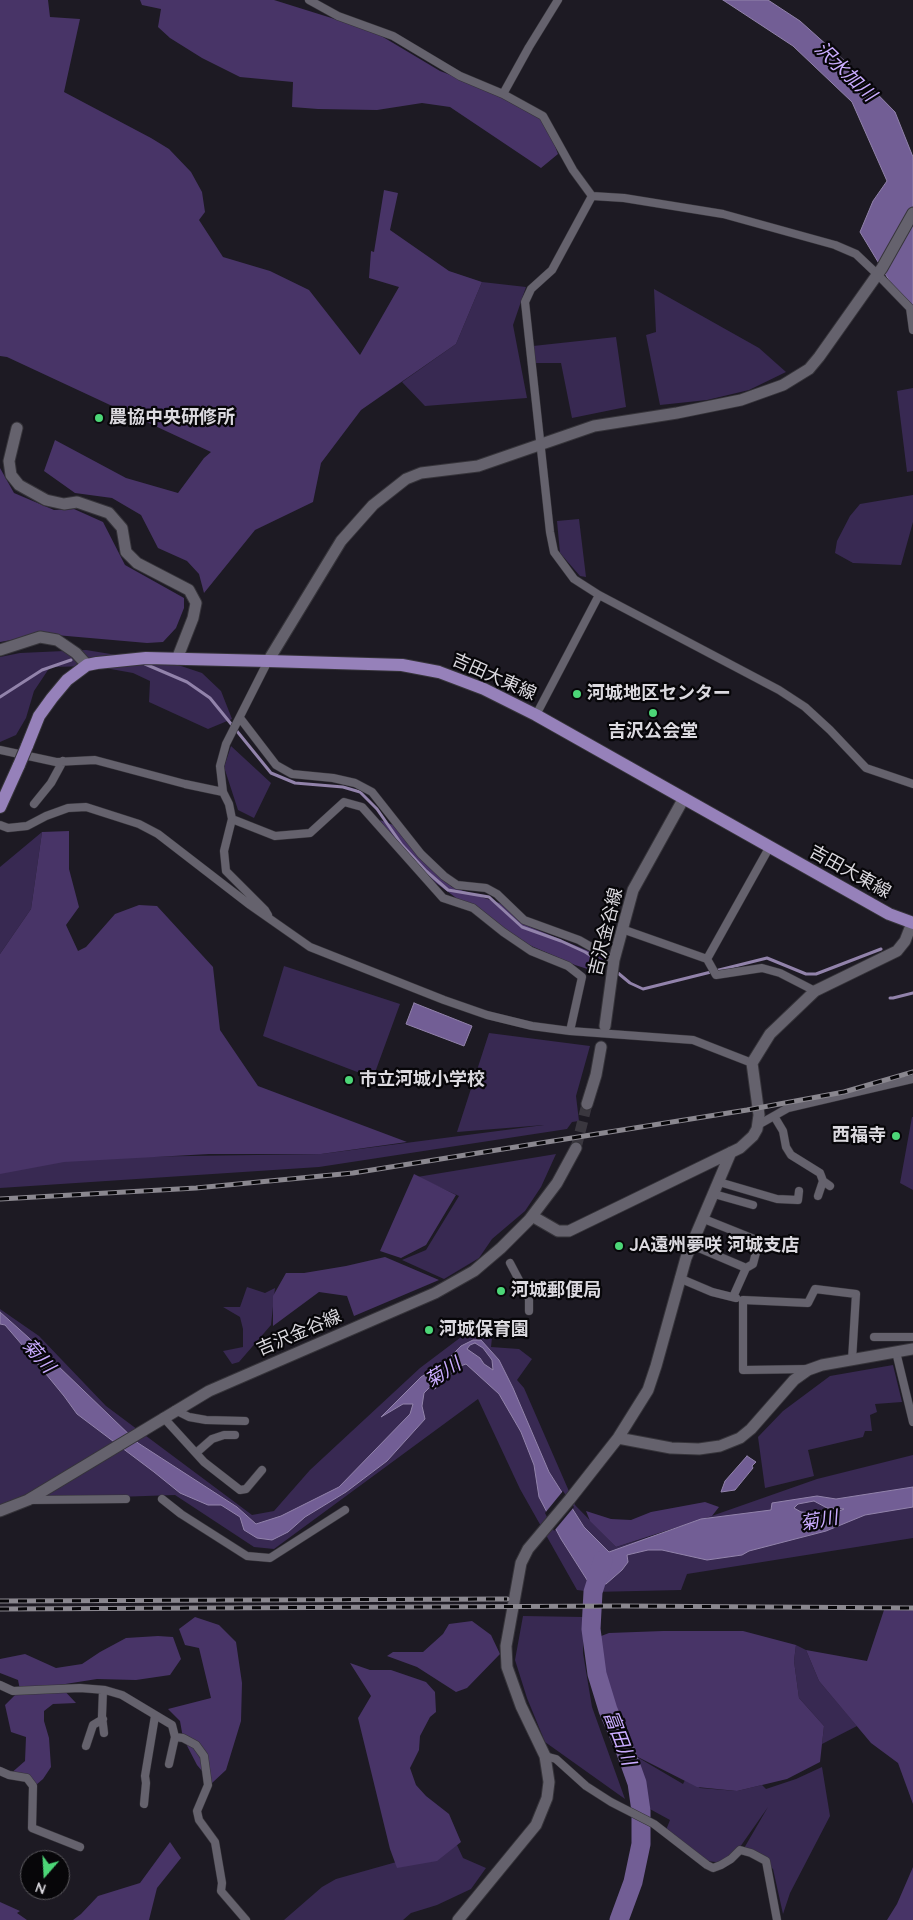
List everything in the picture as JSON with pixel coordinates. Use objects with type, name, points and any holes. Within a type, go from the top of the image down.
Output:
[{"type":"main road","name":"吉田大東線","points":[[0,807],[40,716],[67,680],[87,665],[114,660],[177,659],[402,665],[439,672],[484,689],[536,715],[769,848],[889,914],[913,923]]},
{"type":"street","points":[[309,0],[338,16],[394,36],[460,76],[503,94],[543,116],[573,170],[592,196]]},
{"type":"street","points":[[503,94],[558,0]]},
{"type":"street","points":[[592,196],[624,198],[692,208],[780,229],[856,254],[910,308],[913,330]]},
{"type":"street","points":[[592,196],[552,270],[526,296],[525,314],[539,445],[554,552],[574,578],[599,595],[779,690],[805,707],[866,768],[913,784]]},
{"type":"street","points":[[271,920],[265,910],[226,871],[224,851],[232,819],[223,792],[220,766],[232,734],[268,661],[340,541],[359,520],[394,487],[406,479],[421,473],[478,466],[594,426],[677,413],[741,400],[783,385],[808,369],[818,357],[877,274],[913,213]]},
{"type":"street","points":[[17,428],[9,461],[10,475],[19,485],[46,500],[64,504],[77,502],[109,513],[122,528],[126,552],[137,563],[189,590],[196,603],[193,618],[177,659]]},
{"type":"street","points":[[536,715],[599,595]]},
{"type":"street","points":[[0,650],[40,637],[57,640],[76,653],[87,665]]},
{"type":"street","points":[[239,720],[276,765],[292,774],[333,778],[355,783],[372,792],[421,854],[444,876],[457,885],[486,888],[497,894],[524,920],[579,940],[614,960]]},
{"type":"street","points":[[0,750],[56,762],[96,760],[184,784],[223,792]]},
{"type":"street","points":[[34,804],[51,784],[63,761]]},
{"type":"street","name":"吉沢金谷線","points":[[605,1026],[614,960],[633,890],[684,798]]},
{"type":"street","points":[[232,819],[275,836],[310,833],[344,802],[362,807],[443,898],[474,908],[502,932],[531,951],[568,966],[582,977],[570,1031]]},
{"type":"street","points":[[0,825],[8,828],[27,826],[46,816],[68,808],[86,807],[139,824],[174,845],[271,920],[310,947],[444,1000],[487,1015],[532,1026],[570,1031],[693,1040],[752,1063]]},
{"type":"street","points":[[708,962],[769,848]]},
{"type":"street","points":[[532,1216],[558,1231],[569,1231],[740,1148],[753,1136],[758,1125],[759,1115],[752,1063],[770,1034],[816,992],[897,951],[905,941],[913,923]]},
{"type":"street","points":[[622,929],[708,962],[716,975],[762,968],[780,973],[816,992]]},
{"type":"street","points":[[587,1104],[602,1047]]},
{"type":"street","points":[[758,1125],[788,1108],[913,1079]]},
{"type":"street","points":[[774,1116],[783,1131],[786,1147],[791,1155],[820,1173],[823,1181],[830,1186]]},
{"type":"street","name":"吉沢金谷線","points":[[0,1511],[28,1500],[108,1454],[160,1419],[209,1391],[435,1293],[474,1271],[501,1248],[532,1216],[557,1183],[576,1148]]},
{"type":"street","points":[[458,1920],[536,1826],[547,1798],[549,1782],[545,1756],[520,1706],[507,1667],[506,1646],[521,1563],[528,1550],[618,1438],[648,1390],[679,1278],[731,1152]]},
{"type":"street","points":[[818,1196],[823,1181]]},
{"type":"street","points":[[719,1182],[777,1199],[798,1200],[799,1191]]},
{"type":"street","points":[[714,1194],[753,1205]]},
{"type":"street","points":[[704,1219],[759,1241],[753,1264],[746,1268],[733,1297]]},
{"type":"street","points":[[692,1245],[746,1268]]},
{"type":"street","points":[[510,1263],[529,1299],[529,1311]]},
{"type":"street","points":[[679,1278],[712,1292],[743,1300],[808,1303],[815,1289],[856,1294],[852,1360]]},
{"type":"street","points":[[743,1300],[743,1370],[811,1369]]},
{"type":"street","points":[[874,1336],[913,1337]]},
{"type":"street","points":[[618,1438],[671,1448],[700,1449],[720,1446],[740,1438],[751,1429],[794,1380],[811,1369],[822,1365],[913,1349]]},
{"type":"street","points":[[896,1352],[913,1422]]},
{"type":"street","points":[[175,1410],[206,1420],[245,1421]]},
{"type":"street","points":[[160,1419],[204,1462],[240,1490],[246,1489],[262,1470]]},
{"type":"street","points":[[196,1453],[212,1439],[224,1434],[235,1435]]},
{"type":"street","points":[[28,1500],[126,1499]]},
{"type":"street","points":[[162,1499],[181,1514],[247,1556],[270,1558],[345,1510]]},
{"type":"street","points":[[0,1685],[13,1691],[80,1688],[103,1690],[122,1695],[172,1725],[175,1737],[169,1764]]},
{"type":"street","points":[[103,1690],[104,1732]]},
{"type":"street","points":[[144,1804],[145,1776],[155,1716]]},
{"type":"street","points":[[86,1746],[93,1725],[103,1719]]},
{"type":"street","points":[[175,1737],[183,1738],[196,1745],[204,1756],[208,1785],[197,1811],[199,1820],[214,1842],[222,1883],[221,1891],[246,1920]]},
{"type":"street","points":[[545,1756],[556,1759],[586,1786],[654,1824],[706,1866],[713,1868],[731,1859],[740,1850],[751,1853],[766,1861],[778,1920]]},
{"type":"street","points":[[0,1771],[9,1775],[27,1778],[33,1786],[32,1828],[80,1847]]},
{"type":"shaded area","points":[[0,0],[48,0],[50,17],[80,19],[64,92],[169,149],[191,172],[202,192],[205,212],[199,220],[223,257],[270,271],[309,290],[360,355],[399,287],[369,278],[371,251],[374,252],[384,190],[398,193],[390,230],[449,271],[482,282],[456,344],[361,410],[321,463],[313,502],[255,530],[204,593],[199,574],[187,561],[158,548],[141,515],[112,498],[75,493],[44,471],[55,440],[126,478],[178,493],[204,458],[211,452],[7,357],[0,356]]},
{"type":"shaded area","points":[[140,0],[274,0],[373,31],[440,71],[469,82],[538,114],[551,135],[558,154],[541,168],[450,107],[422,103],[377,110],[292,107],[293,82],[240,77],[202,58],[170,38],[158,27],[161,9],[142,5]]},
{"type":"shaded area","points":[[482,282],[526,287],[513,325],[527,398],[425,406],[402,382],[456,344]]},
{"type":"shaded area","points":[[654,289],[759,348],[786,372],[749,390],[707,400],[660,405],[646,335],[656,332]]},
{"type":"shaded area","points":[[616,337],[626,407],[572,418],[561,363],[536,363],[533,346]]},
{"type":"shaded area","points":[[913,388],[913,471],[907,472],[897,391]]},
{"type":"shaded area","points":[[0,468],[14,493],[54,510],[74,509],[103,522],[125,565],[184,598],[184,608],[176,628],[163,642],[147,643],[44,634],[0,642]]},
{"type":"shaded area","points":[[913,495],[913,522],[901,565],[853,563],[835,553],[837,541],[850,516],[860,504]]},
{"type":"shaded area","points":[[579,519],[586,577],[580,576],[560,553],[557,521]]},
{"type":"shaded area","points":[[86,650],[178,665],[202,673],[221,691],[232,719],[208,729],[149,702],[150,681],[133,673],[94,666],[50,667],[34,691],[26,718],[16,735],[0,742],[0,657],[20,653]]},
{"type":"shaded area","points":[[231,746],[271,783],[254,818],[238,810],[224,767]]},
{"type":"shaded area","points":[[380,820],[393,825],[452,887],[502,904],[528,926],[606,960],[600,973],[575,965],[506,935],[462,906],[455,897],[436,883],[399,849]]},
{"type":"shaded area","points":[[69,831],[69,869],[79,907],[66,925],[78,951],[86,947],[115,914],[139,905],[157,906],[213,967],[220,1030],[258,1086],[407,1142],[321,1154],[209,1154],[64,1162],[0,1174],[0,954],[31,909],[42,832]]},
{"type":"shaded area","points":[[42,832],[31,909],[0,954],[0,867]]},
{"type":"shaded area","points":[[284,966],[400,1004],[373,1078],[263,1036]]},
{"type":"shaded area","points":[[489,1033],[590,1046],[576,1096],[579,1121],[572,1122],[567,1129],[319,1167],[0,1188],[0,1172],[60,1158],[321,1154],[544,1125],[457,1132]]},
{"type":"shaded area","points":[[913,1117],[913,1190],[900,1183]]},
{"type":"shaded area","points":[[556,1154],[541,1187],[525,1211],[492,1239],[479,1258],[444,1279],[402,1260],[426,1250],[459,1196],[417,1177]]},
{"type":"shaded area","points":[[414,1174],[456,1195],[426,1245],[401,1258],[380,1251]]},
{"type":"shaded area","points":[[385,1257],[439,1280],[354,1316],[347,1296],[319,1292],[273,1326],[273,1296],[286,1273],[304,1273]]},
{"type":"shaded area","points":[[247,1287],[265,1293],[275,1288],[271,1325],[239,1362],[232,1364],[223,1351],[243,1347],[243,1329],[240,1317],[223,1307],[240,1307]]},
{"type":"shaded area","points":[[0,1309],[39,1336],[106,1406],[252,1515],[274,1511],[310,1470],[420,1368],[477,1325],[494,1319],[491,1347],[519,1349],[532,1359],[517,1380],[524,1388],[575,1505],[616,1547],[669,1531],[817,1479],[913,1455],[913,1538],[687,1574],[681,1590],[593,1592],[577,1590],[520,1489],[478,1399],[274,1549],[254,1547],[175,1495],[28,1500],[0,1515]]},
{"type":"shaded area","points":[[893,1365],[902,1402],[875,1404],[877,1412],[870,1415],[872,1431],[865,1431],[863,1437],[808,1450],[814,1476],[765,1488],[758,1437],[783,1411],[830,1376]]},
{"type":"shaded area","points":[[705,1502],[719,1507],[712,1516],[616,1547],[590,1521],[586,1511],[611,1519],[631,1520],[651,1512]]},
{"type":"shaded area","points":[[884,1610],[913,1610],[913,1804],[898,1763],[871,1743],[819,1681],[806,1650],[867,1661]]},
{"type":"shaded area","points":[[523,1616],[584,1617],[583,1653],[592,1707],[625,1799],[545,1742],[527,1698],[515,1660]]},
{"type":"shaded area","points":[[195,1617],[219,1625],[236,1642],[242,1683],[241,1721],[226,1770],[212,1783],[197,1765],[183,1738],[180,1721],[168,1709],[211,1698],[199,1648],[185,1645],[179,1629]]},
{"type":"shaded area","points":[[472,1621],[491,1635],[500,1654],[467,1688],[456,1692],[417,1667],[387,1656],[393,1652],[423,1652],[443,1634],[449,1624]]},
{"type":"shaded area","points":[[743,1631],[796,1645],[794,1661],[799,1698],[824,1726],[820,1762],[787,1779],[737,1791],[697,1787],[632,1754],[618,1735],[609,1699],[597,1674],[596,1638],[609,1633]]},
{"type":"shaded area","points":[[173,1637],[181,1659],[170,1675],[136,1680],[97,1679],[59,1685],[76,1703],[53,1704],[44,1711],[44,1721],[49,1738],[51,1767],[43,1779],[36,1785],[9,1775],[25,1761],[26,1737],[11,1732],[5,1705],[20,1690],[18,1680],[0,1673],[0,1659],[25,1654],[56,1668],[82,1664],[126,1638]]},
{"type":"shaded area","points":[[796,1645],[806,1650],[819,1681],[857,1726],[822,1744],[824,1726],[799,1698],[794,1661]]},
{"type":"shaded area","points":[[350,1663],[370,1670],[391,1670],[426,1682],[435,1692],[436,1712],[430,1717],[420,1736],[419,1750],[410,1768],[416,1785],[426,1796],[449,1814],[461,1842],[437,1861],[397,1868],[390,1849],[358,1718],[371,1696]]},
{"type":"shaded area","points":[[632,1754],[683,1784],[686,1778],[700,1788],[737,1791],[762,1785],[766,1789],[796,1779],[822,1767],[830,1816],[790,1893],[783,1914],[773,1869],[756,1855],[743,1850],[768,1807],[740,1847],[725,1863],[706,1861],[666,1830],[670,1820],[648,1808]]},
{"type":"shaded area","points":[[170,1842],[181,1858],[157,1888],[149,1920],[73,1920],[98,1896],[140,1883]]},
{"type":"shaded area","points":[[457,1845],[463,1858],[486,1868],[471,1889],[437,1905],[411,1913],[403,1920],[284,1920],[322,1887],[336,1879]]},
{"type":"shaded area","points":[[913,1867],[913,1920],[887,1920],[897,1904]]},
{"type":"shaded area","points":[[0,1902],[20,1911],[17,1913],[27,1920],[0,1920]]},
{"type":"water","name":"沢水加川","points":[[723,0],[768,0],[800,21],[848,64],[895,112],[913,157],[913,327],[910,315],[860,232],[873,201],[887,181],[852,102],[793,46]]},
{"type":"water","points":[[414,1003],[472,1026],[464,1046],[406,1024]]},
{"type":"water","name":"菊川","points":[[0,1312],[138,1443],[237,1507],[256,1524],[281,1516],[339,1487],[410,1414],[413,1404],[403,1404],[381,1417],[421,1377],[446,1361],[461,1346],[473,1340],[481,1340],[499,1360],[549,1472],[584,1527],[609,1552],[701,1519],[771,1510],[772,1503],[817,1496],[836,1499],[913,1487],[913,1507],[865,1515],[826,1531],[749,1551],[742,1555],[707,1560],[662,1550],[648,1550],[627,1555],[628,1562],[606,1584],[589,1583],[561,1539],[539,1497],[534,1465],[521,1432],[499,1394],[466,1364],[458,1367],[435,1389],[430,1387],[424,1393],[422,1406],[425,1419],[387,1461],[346,1492],[305,1517],[288,1532],[272,1540],[257,1538],[244,1530],[240,1517],[221,1505],[208,1505],[180,1493],[77,1414],[23,1346],[5,1325],[0,1324]],"holes":[[[475,1343],[483,1348],[492,1360],[493,1370],[467,1349]],[[814,1501],[827,1508],[844,1509],[828,1514],[825,1512],[801,1512],[794,1508],[798,1504]]]},
{"type":"water","points":[[747,1456],[756,1462],[752,1466],[753,1468],[735,1490],[721,1492],[725,1481]]},
{"type":"pier","points":[[563,1491],[574,1507],[554,1531],[545,1513]]},
{"type":"waterway","points":[[0,697],[42,670],[71,660]]},
{"type":"waterway","points":[[145,664],[187,682],[210,698],[271,773],[295,783],[343,787],[360,792],[377,809],[402,845],[426,871],[448,890],[489,897],[522,927],[561,941],[585,952],[604,964]]},
{"type":"waterway","points":[[618,973],[630,983],[643,989],[767,958],[806,974],[816,974],[881,949]]},
{"type":"waterway","points":[[890,998],[913,993]]},
{"type":"waterway","name":"富田川","points":[[603,1560],[593,1592],[591,1629],[597,1674],[608,1710],[637,1783],[641,1811],[641,1844],[633,1882],[619,1920]]},
{"type":"tunnel","points":[[576,1148],[587,1104]]},
{"type":"railway","points":[[0,1199],[196,1188],[353,1173],[747,1110],[844,1092],[913,1072]]},
{"type":"railway","points":[[0,1601],[507,1599]]},
{"type":"railway","points":[[0,1609],[624,1606],[913,1608]]},
{"type":"place","name":"農協中央研修所","points":[[99,418]]},
{"type":"place","name":"河城地区センター","points":[[577,694]]},
{"type":"place","name":"吉沢公会堂","points":[[653,713]]},
{"type":"place","name":"市立河城小学校","points":[[349,1080]]},
{"type":"place","name":"西福寺","points":[[896,1136]]},
{"type":"place","name":"JA遠州夢咲 河城支店","points":[[619,1246]]},
{"type":"place","name":"河城郵便局","points":[[501,1291]]},
{"type":"place","name":"河城保育園","points":[[429,1330]]}]
